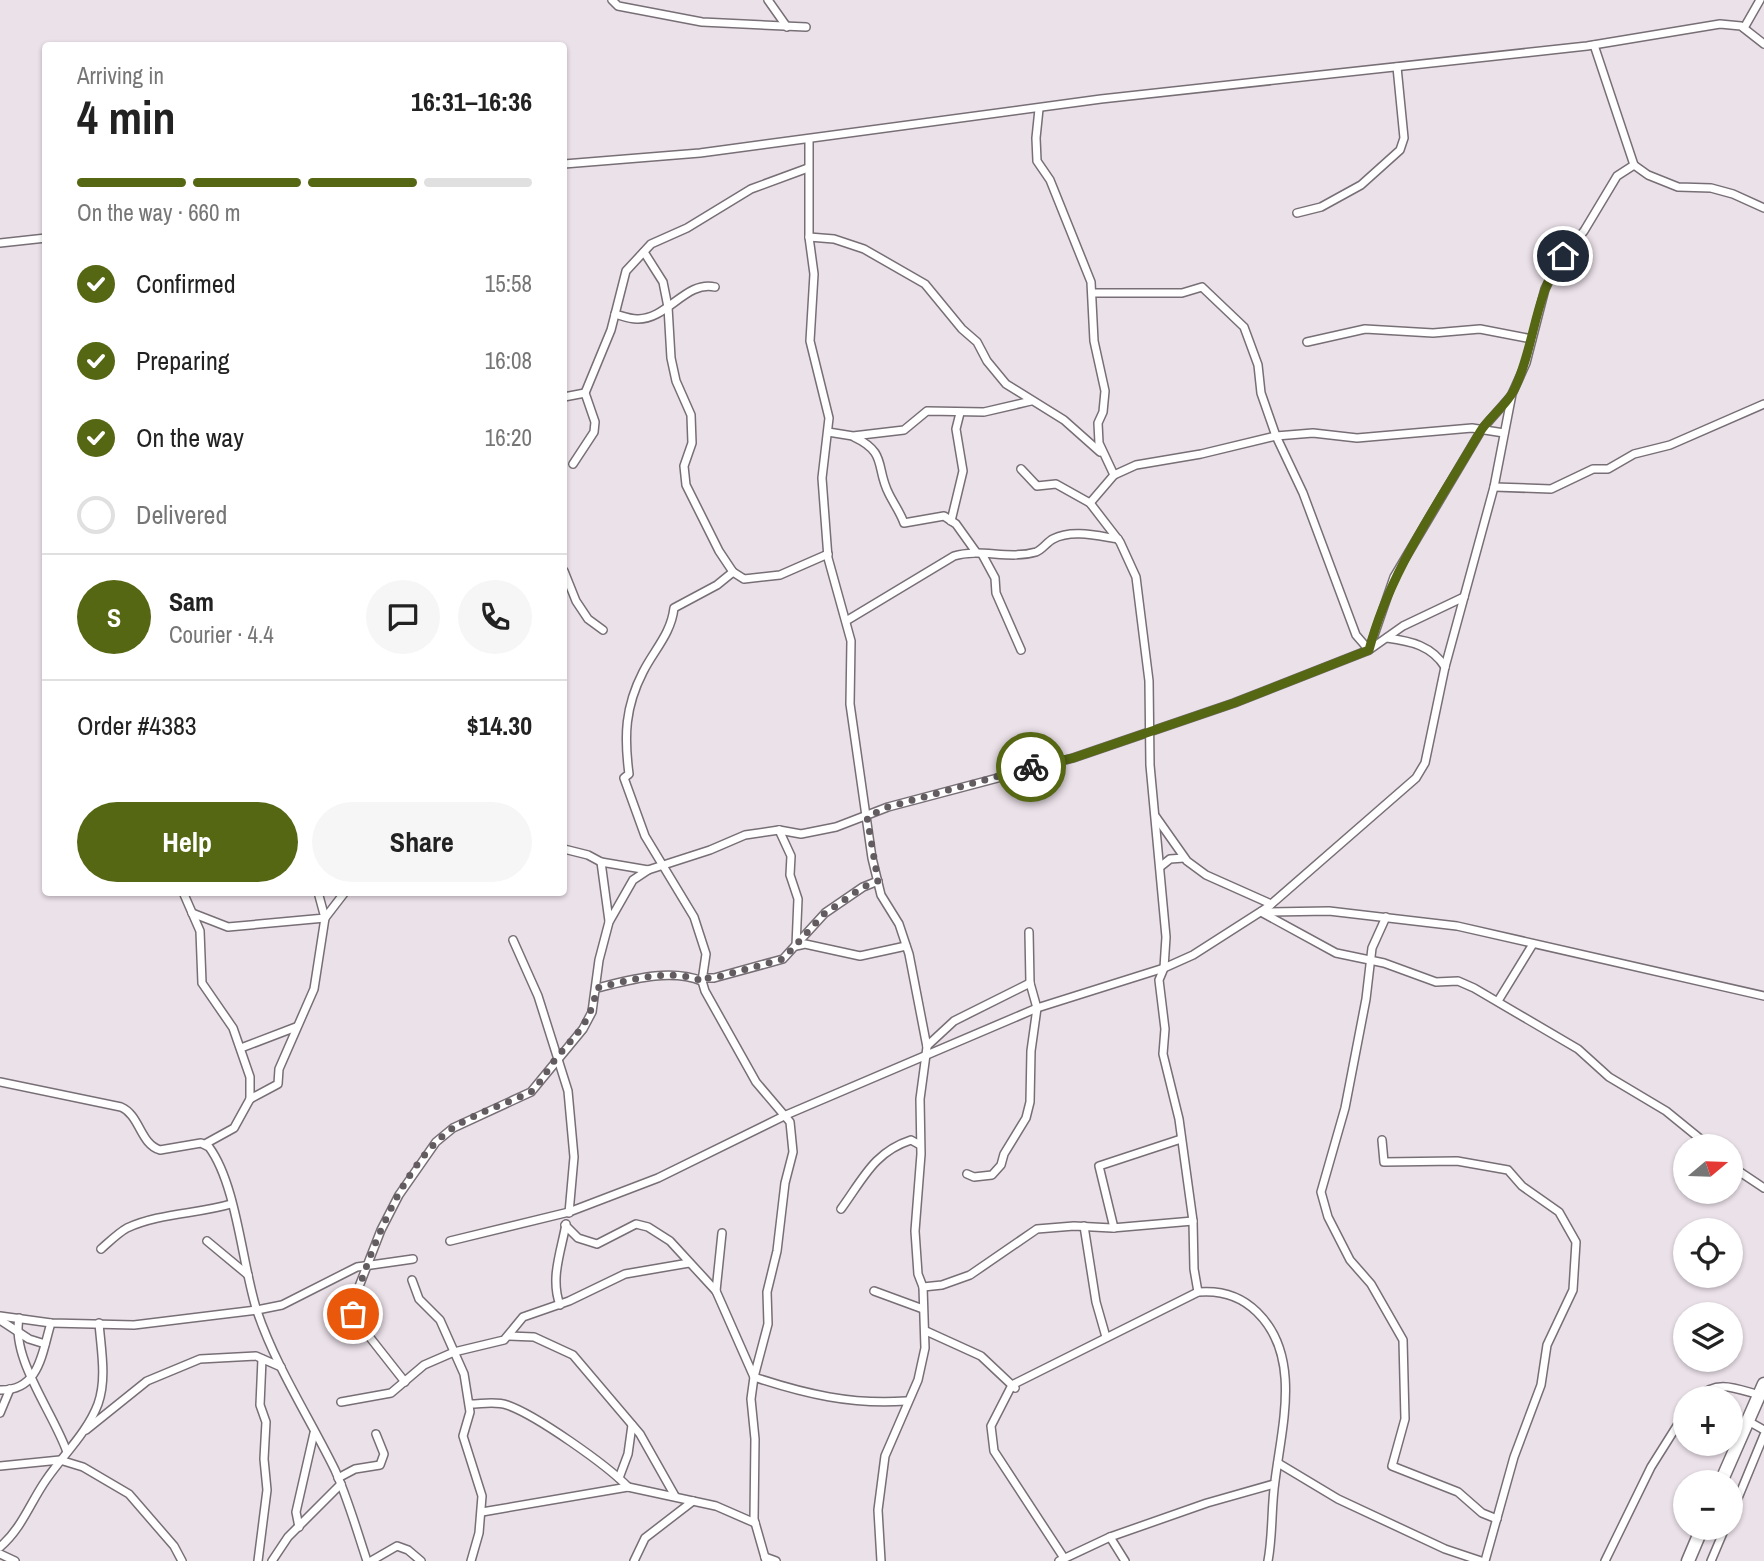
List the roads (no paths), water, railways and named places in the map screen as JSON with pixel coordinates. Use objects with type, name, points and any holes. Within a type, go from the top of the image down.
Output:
[{"type":"highway","points":[[1726,1470],[1762,1390]]},
{"type":"highway","points":[[1688,1561],[1697,1540]]},
{"type":"street","points":[[612,0],[618,6],[702,22],[806,27]]},
{"type":"street","points":[[768,0],[787,27]]},
{"type":"street","points":[[1744,28],[1760,0]]},
{"type":"street","points":[[567,164],[700,153],[1101,99],[1594,45],[1720,24],[1744,28],[1764,44]]},
{"type":"street","points":[[1594,45],[1634,165],[1648,175],[1678,187],[1711,188],[1733,194],[1764,208]]},
{"type":"street","points":[[1297,213],[1321,207],[1361,185],[1400,150],[1404,138],[1397,68]]},
{"type":"street","points":[[1040,109],[1036,138],[1037,161],[1051,180],[1093,293],[1094,341],[1105,391],[1103,412],[1098,425],[1101,452]]},
{"type":"street","points":[[808,139],[809,237],[814,273],[810,341],[826,394],[828,432],[822,478],[828,554],[853,655],[850,704],[878,881],[886,904],[900,924],[927,1047],[920,1099],[915,1231],[926,1331],[922,1364],[892,1433],[881,1474],[878,1510],[881,1561]]},
{"type":"street","points":[[450,1241],[569,1212],[658,1178],[786,1115],[1037,1008],[1164,968],[1193,955],[1271,904],[1422,770],[1445,667],[1494,487],[1512,394],[1532,339],[1545,289],[1559,261],[1584,231],[1617,176],[1634,165]]},
{"type":"street","points":[[573,464],[594,432],[595,422],[585,393],[599,365],[626,271],[651,244],[687,228],[751,189],[808,168]]},
{"type":"street","points":[[809,237],[834,239],[864,249],[925,284],[962,329],[977,342],[987,361],[1006,384],[1064,420],[1101,452],[1114,475]]},
{"type":"street","points":[[0,243],[42,238]]},
{"type":"street","points":[[644,252],[663,282],[668,307],[671,358],[693,429],[692,443],[684,466],[686,485],[709,536],[733,572],[744,579],[780,575],[828,554]]},
{"type":"street","points":[[615,314],[638,319],[668,307],[699,287],[715,287]]},
{"type":"street","points":[[1093,293],[1182,293],[1202,287],[1244,327],[1258,365],[1261,393],[1276,436],[1303,493],[1356,635],[1369,650]]},
{"type":"street","points":[[1307,342],[1365,329],[1433,333],[1480,329],[1532,339]]},
{"type":"street","points":[[567,396],[585,393]]},
{"type":"street","points":[[1369,650],[1394,578],[1482,429],[1512,394]]},
{"type":"street","points":[[828,432],[853,436],[904,430],[927,411],[940,409],[960,413],[984,412],[1031,401]]},
{"type":"street","points":[[1494,487],[1551,489],[1594,469],[1608,468],[1634,454],[1670,445],[1764,404]]},
{"type":"street","points":[[951,521],[963,471],[956,429],[960,413]]},
{"type":"street","points":[[1090,503],[1114,475],[1151,461],[1201,454],[1276,436],[1313,433],[1357,438],[1428,430],[1482,429],[1504,433]]},
{"type":"street","points":[[853,436],[876,451],[889,495],[897,504],[904,523],[944,516],[979,553],[995,578],[996,593],[1021,650]]},
{"type":"street","points":[[1021,468],[1037,486],[1056,484],[1090,503],[1118,539],[1136,577],[1149,681],[1160,867],[1164,968],[1159,979],[1165,1028],[1163,1054],[1181,1139],[1193,1221],[1194,1269],[1198,1292]]},
{"type":"street","points":[[846,621],[954,556],[1037,552],[1053,539],[1069,535],[1118,539]]},
{"type":"street","points":[[733,572],[717,585],[677,604],[657,653],[644,669],[628,713],[624,740],[629,774],[624,778],[636,817],[694,917],[706,954],[703,980],[755,1082],[790,1122],[793,1152],[785,1183],[777,1251],[767,1292],[768,1324],[754,1377],[755,1522],[766,1559],[776,1561]]},
{"type":"street","points":[[567,578],[576,601],[587,618],[603,630]]},
{"type":"street","points":[[567,850],[588,855],[601,862],[648,870],[664,867],[745,835],[779,830],[814,832],[867,817],[888,807],[1073,758],[1150,729],[1234,703],[1369,650],[1419,617],[1464,597]]},
{"type":"street","points":[[1386,638],[1425,647],[1437,653],[1445,667]]},
{"type":"street","points":[[1155,816],[1184,858],[1206,875],[1271,904]]},
{"type":"street","points":[[779,830],[791,856],[790,876],[798,899],[796,946]]},
{"type":"street","points":[[1160,867],[1170,859],[1184,858]]},
{"type":"street","points":[[601,862],[609,922]]},
{"type":"street","points":[[405,1382],[353,1314],[353,1301],[366,1264],[399,1195],[436,1142],[453,1128],[531,1092],[583,1029],[592,1012],[599,960],[609,922],[633,880],[648,870]]},
{"type":"street","points":[[597,988],[654,976],[690,976],[703,980],[783,959],[824,914],[863,887],[878,881]]},
{"type":"street","points":[[0,1082],[127,1109],[148,1142],[160,1150],[205,1144],[234,1128],[250,1099],[250,1077],[233,1028],[202,983],[202,938],[185,896]]},
{"type":"street","points":[[250,1099],[278,1084],[279,1069],[314,989],[325,918],[319,896]]},
{"type":"street","points":[[192,913],[228,927],[325,918],[342,896]]},
{"type":"street","points":[[1261,912],[1329,911],[1457,926],[1764,996]]},
{"type":"street","points":[[1261,912],[1293,927],[1324,948],[1436,982],[1458,981],[1498,1001],[1578,1049],[1609,1077],[1666,1111],[1694,1134]]},
{"type":"street","points":[[1386,917],[1372,948],[1366,999],[1345,1108],[1321,1192],[1328,1217],[1350,1260],[1371,1284],[1403,1340],[1405,1419],[1392,1466],[1458,1492],[1482,1513],[1497,1519]]},
{"type":"street","points":[[967,1174],[974,1177],[992,1175],[1001,1165],[1003,1154],[1026,1118],[1037,1008],[1030,983],[1029,932]]},
{"type":"street","points":[[513,940],[538,996],[568,1091],[574,1157],[569,1212],[560,1261],[553,1278],[560,1305]]},
{"type":"street","points":[[796,946],[805,944],[860,956],[906,946]]},
{"type":"street","points":[[1498,1001],[1533,944]]},
{"type":"street","points":[[927,1047],[954,1021],[1030,983]]},
{"type":"street","points":[[241,1048],[298,1026]]},
{"type":"street","points":[[1114,1228],[1099,1166],[1181,1139]]},
{"type":"street","points":[[841,1209],[864,1172],[879,1156],[894,1145],[911,1140],[920,1145]]},
{"type":"street","points":[[1278,1463],[1338,1499],[1445,1549],[1483,1561],[1514,1457],[1541,1385],[1547,1345],[1573,1290],[1576,1241],[1559,1212],[1522,1186],[1508,1170],[1457,1161],[1384,1162],[1382,1140]]},
{"type":"street","points":[[205,1144],[220,1169],[231,1204],[257,1310],[281,1367],[340,1481],[369,1561],[397,1546],[408,1550],[421,1561]]},
{"type":"street","points":[[1743,1175],[1764,1188]]},
{"type":"street","points":[[101,1249],[125,1229],[138,1224],[231,1204]]},
{"type":"street","points":[[923,1287],[942,1285],[970,1275],[1037,1229],[1084,1226],[1114,1228],[1193,1221]]},
{"type":"street","points":[[565,1225],[578,1238],[597,1244],[636,1224],[648,1227],[680,1249],[689,1263],[702,1272],[716,1291],[754,1377]]},
{"type":"street","points":[[1084,1226],[1096,1302],[1106,1338]]},
{"type":"street","points":[[716,1291],[722,1233]]},
{"type":"street","points":[[207,1241],[248,1275]]},
{"type":"street","points":[[0,1318],[134,1325],[257,1310],[282,1305],[335,1276],[366,1264],[413,1259]]},
{"type":"street","points":[[509,1336],[523,1317],[560,1305],[630,1272],[689,1263]]},
{"type":"street","points":[[412,1280],[419,1300],[435,1313],[464,1374],[470,1404],[463,1436],[479,1485],[482,1512],[471,1561]]},
{"type":"street","points":[[874,1291],[923,1309]]},
{"type":"street","points":[[1268,1561],[1273,1535],[1274,1484],[1286,1396],[1283,1356],[1271,1326],[1251,1306],[1231,1295],[1198,1292],[1014,1387],[991,1426],[994,1451],[1062,1560],[1111,1537],[1207,1503],[1274,1484]]},
{"type":"street","points":[[0,1318],[16,1332],[45,1344]]},
{"type":"street","points":[[19,1318],[16,1332],[32,1378],[67,1452]]},
{"type":"street","points":[[0,1390],[10,1390],[32,1378],[40,1367],[51,1322]]},
{"type":"street","points":[[85,1430],[100,1392],[99,1323]]},
{"type":"street","points":[[926,1331],[981,1356],[1014,1387]]},
{"type":"street","points":[[341,1402],[380,1397],[405,1382],[424,1365],[454,1352],[489,1345],[509,1336],[534,1337],[564,1348],[593,1376],[645,1441],[676,1496]]},
{"type":"street","points":[[0,1547],[24,1519],[31,1502],[85,1430],[156,1376],[200,1359],[248,1356],[281,1367]]},
{"type":"street","points":[[258,1561],[267,1490],[264,1459],[266,1422],[260,1405],[262,1359]]},
{"type":"street","points":[[754,1377],[830,1399],[861,1403],[906,1401]]},
{"type":"street","points":[[1715,1386],[1735,1386]]},
{"type":"street","points":[[1743,1387],[1762,1390]]},
{"type":"street","points":[[0,1413],[10,1390]]},
{"type":"street","points":[[470,1404],[508,1405],[556,1431],[620,1478],[628,1487]]},
{"type":"street","points":[[1748,1422],[1764,1430]]},
{"type":"street","points":[[620,1478],[628,1454],[632,1425]]},
{"type":"street","points":[[1605,1561],[1651,1467],[1673,1432]]},
{"type":"street","points":[[299,1527],[296,1512],[314,1433]]},
{"type":"street","points":[[272,1561],[340,1481],[355,1469],[380,1465],[384,1454],[376,1434]]},
{"type":"street","points":[[1743,1486],[1764,1435]]},
{"type":"street","points":[[0,1466],[60,1460],[83,1467],[129,1494],[174,1546],[181,1561]]},
{"type":"street","points":[[482,1512],[628,1487],[716,1506],[755,1522]]},
{"type":"street","points":[[634,1561],[645,1538],[693,1500]]},
{"type":"street","points":[[1111,1537],[1125,1561]]},
{"type":"street","points":[[1711,1561],[1720,1540]]},
{"type":"street","points":[[0,1554],[15,1561]]}]
